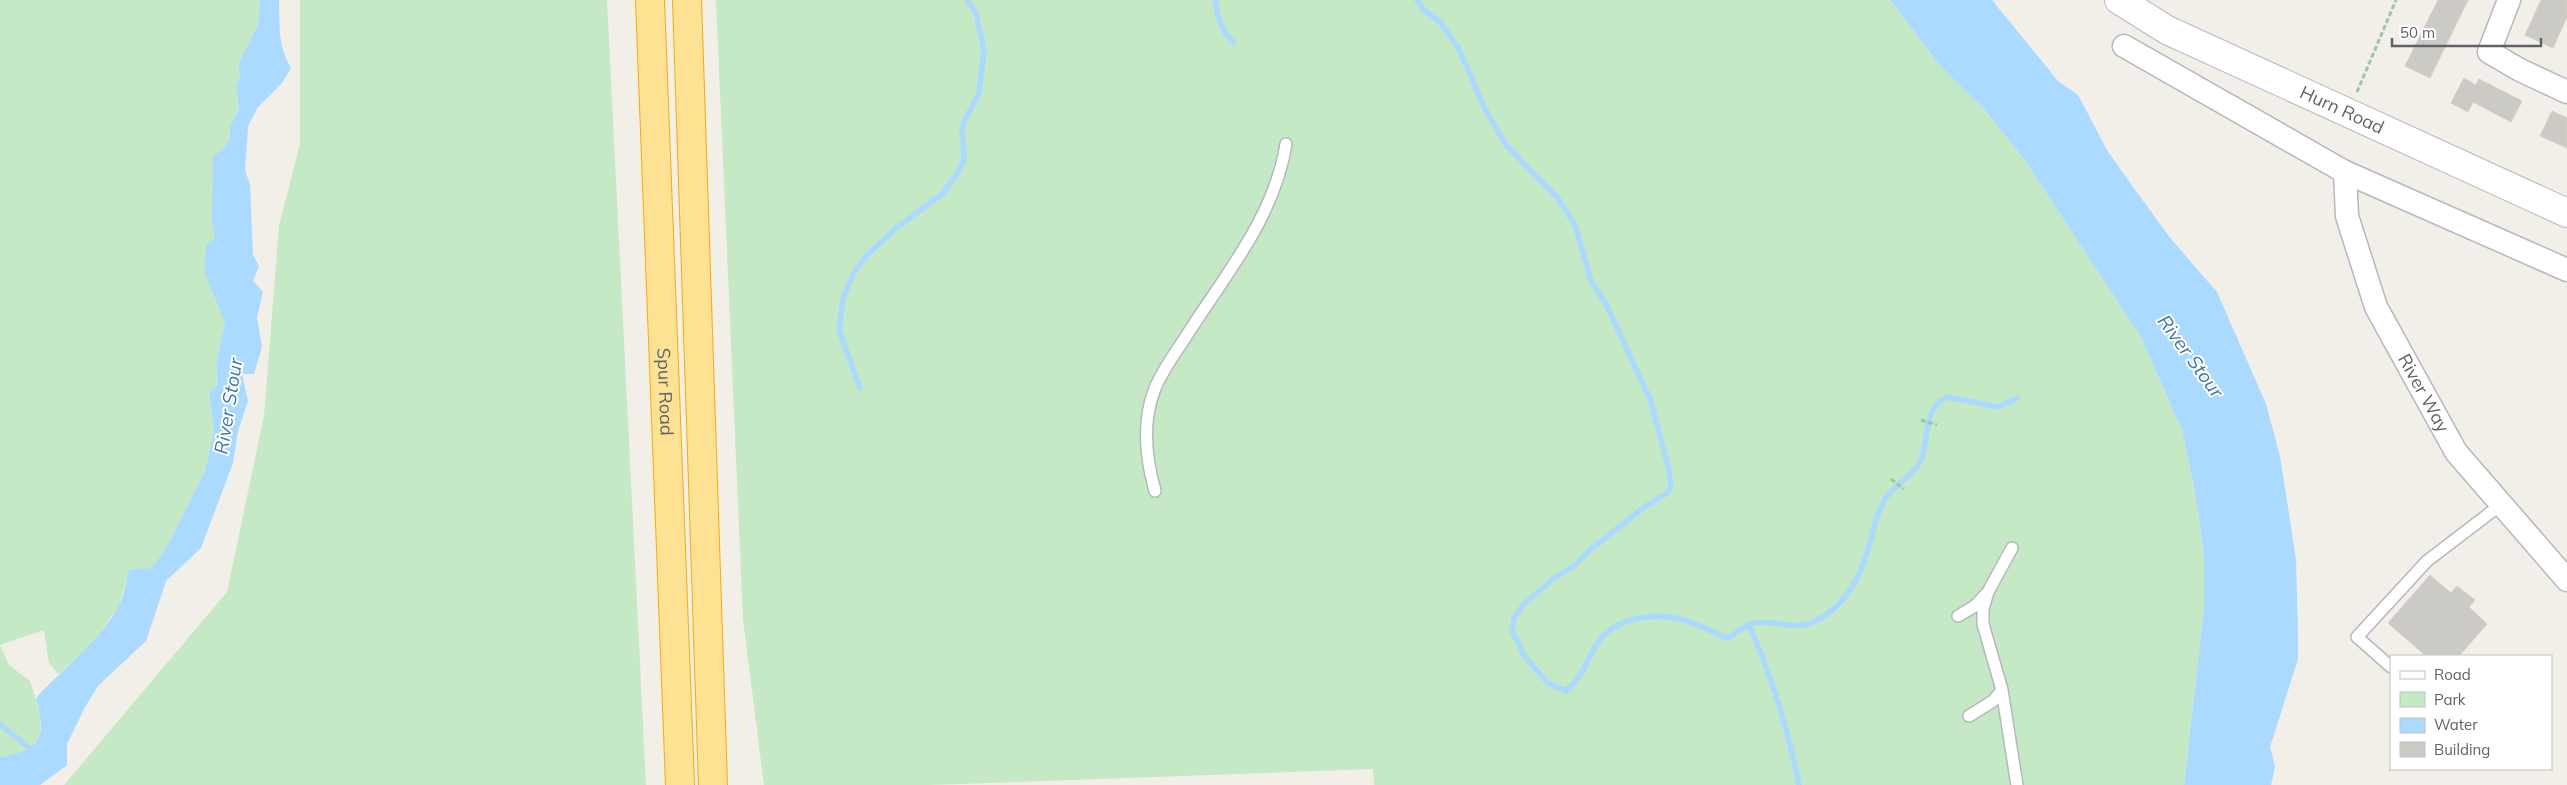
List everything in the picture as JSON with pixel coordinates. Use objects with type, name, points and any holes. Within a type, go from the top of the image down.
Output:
[{"type":"highway","name":"Spur Road","points":[[650,0],[680,785]]},
{"type":"highway","name":"Spur Road","points":[[686,0],[713,785]]},
{"type":"main road","name":"Hurn Road","points":[[2119,0],[2166,30],[2567,213]]},
{"type":"street","points":[[2509,0],[2489,52],[2520,70],[2567,92]]},
{"type":"street","points":[[2124,46],[2345,172],[2567,270]]},
{"type":"street","name":"River Way","points":[[2345,172],[2347,216],[2376,307],[2456,452],[2503,503],[2567,580]]},
{"type":"lane","points":[[1155,491],[1147,456],[1147,423],[1154,390],[1169,363],[1230,272],[1268,206],[1282,165],[1286,144]]},
{"type":"lane","points":[[2390,666],[2356,637],[2427,561],[2503,503]]},
{"type":"lane","points":[[2012,548],[1988,592],[1983,610],[1983,624],[2002,690],[2017,785]]},
{"type":"lane","points":[[1958,616],[1968,611],[1988,592]]},
{"type":"lane","points":[[1969,716],[1993,701],[2002,690]]},
{"type":"path","points":[[2354,98],[2396,0]]},
{"type":"path","points":[[1921,420],[1937,425]]},
{"type":"path","points":[[1891,479],[1904,489]]},
{"type":"green space","points":[[0,0],[260,0],[258,25],[238,64],[240,77],[236,86],[239,108],[230,127],[230,139],[224,148],[214,199],[212,221],[215,238],[205,274],[225,323],[216,364],[218,384],[209,393],[214,430],[205,471],[169,543],[152,568],[129,571],[119,606],[91,646],[58,674],[49,663],[44,630],[0,645]]},
{"type":"green space","points":[[300,0],[607,0],[646,785],[64,785],[227,592],[264,416],[279,226],[300,144]]},
{"type":"green space","points":[[716,0],[1890,0],[1942,68],[1985,110],[2024,159],[2141,337],[2182,430],[2194,486],[2204,554],[2204,609],[2184,785],[1374,785],[1373,769],[932,785],[764,785],[743,619]]},
{"type":"green space","points":[[0,645],[9,665],[30,681],[41,716],[40,735],[32,748],[20,754],[0,757]]},
{"type":"water","name":"River Stour","points":[[260,0],[279,0],[281,43],[291,68],[282,83],[258,107],[248,126],[245,170],[250,185],[253,255],[259,266],[253,281],[263,292],[257,317],[262,347],[254,374],[242,374],[248,401],[238,431],[233,463],[201,548],[166,581],[146,641],[98,686],[85,707],[67,744],[67,765],[40,785],[0,785],[0,757],[24,751],[38,740],[41,723],[36,698],[101,633],[122,599],[129,570],[152,568],[169,543],[205,471],[214,430],[209,393],[218,384],[216,364],[225,323],[205,274],[206,245],[215,238],[212,221],[213,157],[224,148],[230,139],[230,127],[239,108],[236,86],[240,77],[238,64],[258,25]]},
{"type":"water","name":"River Stour","points":[[1890,0],[1992,0],[2058,81],[2078,95],[2107,150],[2128,180],[2171,239],[2217,292],[2266,404],[2280,456],[2296,559],[2298,659],[2270,747],[2275,766],[2271,785],[2184,785],[2204,609],[2204,554],[2194,486],[2182,430],[2141,337],[2024,159],[1985,110],[1942,68]]},
{"type":"building","points":[[2438,0],[2468,0],[2430,78],[2405,66]]},
{"type":"building","points":[[2541,0],[2567,0],[2567,17],[2553,48],[2525,35]]},
{"type":"building","points":[[2464,78],[2476,85],[2479,79],[2522,101],[2511,122],[2473,102],[2468,112],[2451,103]]},
{"type":"building","points":[[2552,111],[2567,118],[2567,148],[2540,136]]},
{"type":"building","points":[[2430,575],[2451,593],[2457,586],[2475,600],[2469,607],[2487,624],[2460,655],[2425,655],[2388,623]]},
{"type":"waterway","points":[[860,388],[839,330],[843,298],[854,273],[866,256],[895,229],[942,194],[957,174],[964,160],[962,126],[979,93],[984,51],[976,13],[967,0]]},
{"type":"waterway","points":[[1216,0],[1220,23],[1233,42]]},
{"type":"waterway","points":[[1417,0],[1423,9],[1441,23],[1459,49],[1484,107],[1506,145],[1557,197],[1575,225],[1591,281],[1606,304],[1650,399],[1668,466],[1671,486],[1667,493],[1643,508],[1591,549],[1575,565],[1554,578],[1523,605],[1514,618],[1512,630],[1525,657],[1548,683],[1566,691],[1578,678],[1602,637],[1618,625],[1638,618],[1660,616],[1686,620],[1726,638],[1753,623],[1797,625],[1815,621],[1826,615],[1836,607],[1851,589],[1861,569],[1885,499],[1918,466],[1923,452],[1928,424],[1934,408],[1948,397],[1998,407],[2017,398]]},
{"type":"waterway","points":[[1749,625],[1779,704],[1799,785]]},
{"type":"waterway","points":[[0,724],[35,753]]}]
